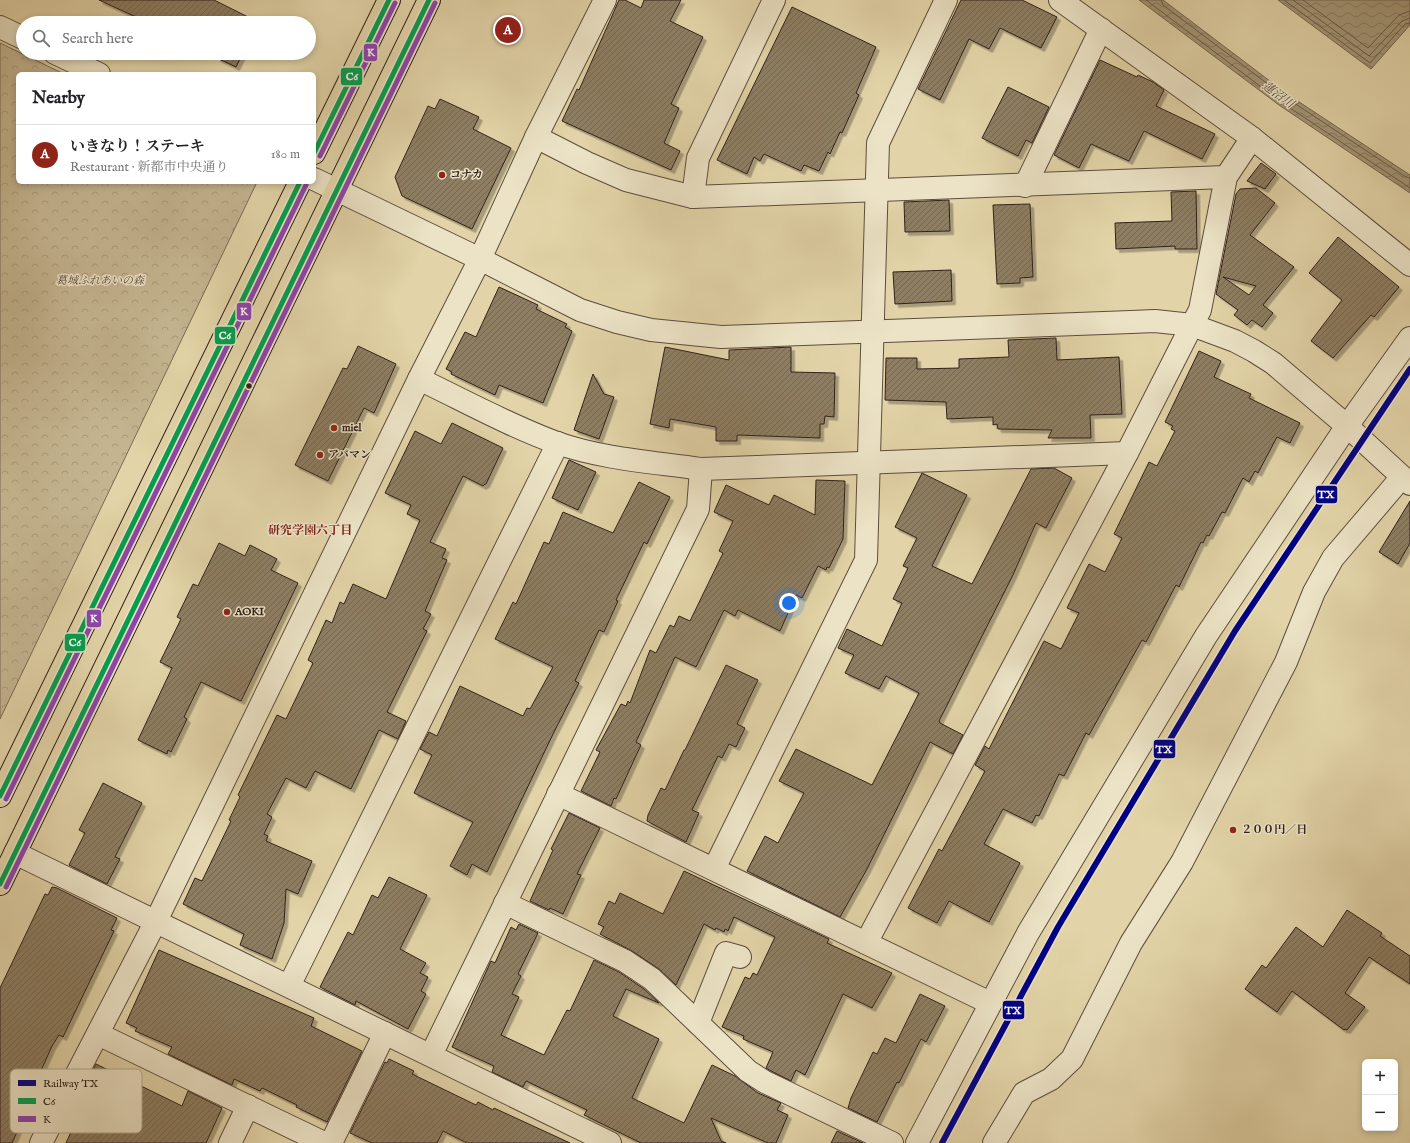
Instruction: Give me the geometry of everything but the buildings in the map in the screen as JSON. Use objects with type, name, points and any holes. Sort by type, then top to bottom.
[{"type":"main road","points":[[316,149],[389,0]]},
{"type":"main road","points":[[0,884],[429,0]]},
{"type":"main road","points":[[0,796],[299,184]]},
{"type":"street","points":[[80,1069],[156,921],[480,259],[536,137],[605,0]]},
{"type":"street","points":[[693,197],[698,158],[774,0]]},
{"type":"street","points":[[714,869],[866,560],[878,143],[946,0]]},
{"type":"street","points":[[1060,0],[1252,138],[1410,265]]},
{"type":"street","points":[[0,27],[16,35]]},
{"type":"street","points":[[1025,186],[1101,29]]},
{"type":"street","points":[[70,60],[95,72]]},
{"type":"street","points":[[536,137],[587,163],[626,180],[693,197],[1226,178]]},
{"type":"street","points":[[866,943],[1127,453],[1200,310],[1226,178],[1252,138]]},
{"type":"street","points":[[316,180],[480,259],[580,310],[617,322],[651,330],[721,337],[873,333],[1155,321],[1192,325],[1235,342],[1273,363],[1347,426],[1406,480],[1333,558],[1314,592],[1286,662],[1200,828],[1182,862],[1131,943],[1072,1059],[1052,1079],[1024,1093],[994,1143]]},
{"type":"street","points":[[917,1143],[1028,933],[1206,636],[1347,426],[1410,338]]},
{"type":"street","points":[[420,379],[503,420],[558,443],[632,460],[701,469],[1127,453]]},
{"type":"street","points":[[289,986],[558,443]]},
{"type":"street","points":[[431,1055],[698,509],[701,469]]},
{"type":"street","points":[[558,794],[990,1003]]},
{"type":"street","points":[[15,852],[431,1055],[582,1137],[610,1143]]},
{"type":"street","points":[[505,903],[626,961],[652,979],[748,1071],[764,1082],[892,1143]]},
{"type":"street","points":[[698,1022],[726,953],[740,957]]},
{"type":"street","points":[[331,1143],[385,1033]]},
{"type":"street","points":[[98,1034],[324,1143]]},
{"type":"street","points":[[230,1143],[248,1106]]},
{"type":"street","points":[[41,1143],[46,1133]]},
{"type":"green space","name":"葛城ふれあいの森","points":[[0,43],[16,51],[16,60],[35,60],[60,72],[16,72],[16,184],[256,184],[0,719]]},
{"type":"water","name":"蓮沼川","points":[[1139,0],[1163,0],[1287,94],[1410,175],[1410,193],[1279,105]]},
{"type":"water","points":[[1278,0],[1410,0],[1410,25],[1371,69]]},
{"type":"rail line","name":"TX","points":[[942,1143],[1058,927],[1235,631],[1410,369]]},
{"type":"transit line","name":"C6","points":[[316,149],[389,0]]},
{"type":"transit line","name":"C6","points":[[0,884],[429,0]]},
{"type":"transit line","name":"K","points":[[320,156],[395,3]]},
{"type":"transit line","name":"K","points":[[6,887],[435,3]]},
{"type":"transit line","name":"C6","points":[[0,796],[299,184]]},
{"type":"transit line","name":"K","points":[[6,799],[306,185]]},
{"type":"place","name":"いきなり！ステーキ","points":[[508,30]]},
{"type":"place","name":"コナカ","points":[[442,175]]},
{"type":"place","name":"miel","points":[[334,428]]},
{"type":"place","name":"アパマン","points":[[320,455]]},
{"type":"place","name":"AOKI","points":[[227,612]]},
{"type":"place","name":"２００円／日","points":[[1233,830]]},
{"type":"district","name":"研究学園六丁目","points":[[310,530]]}]
